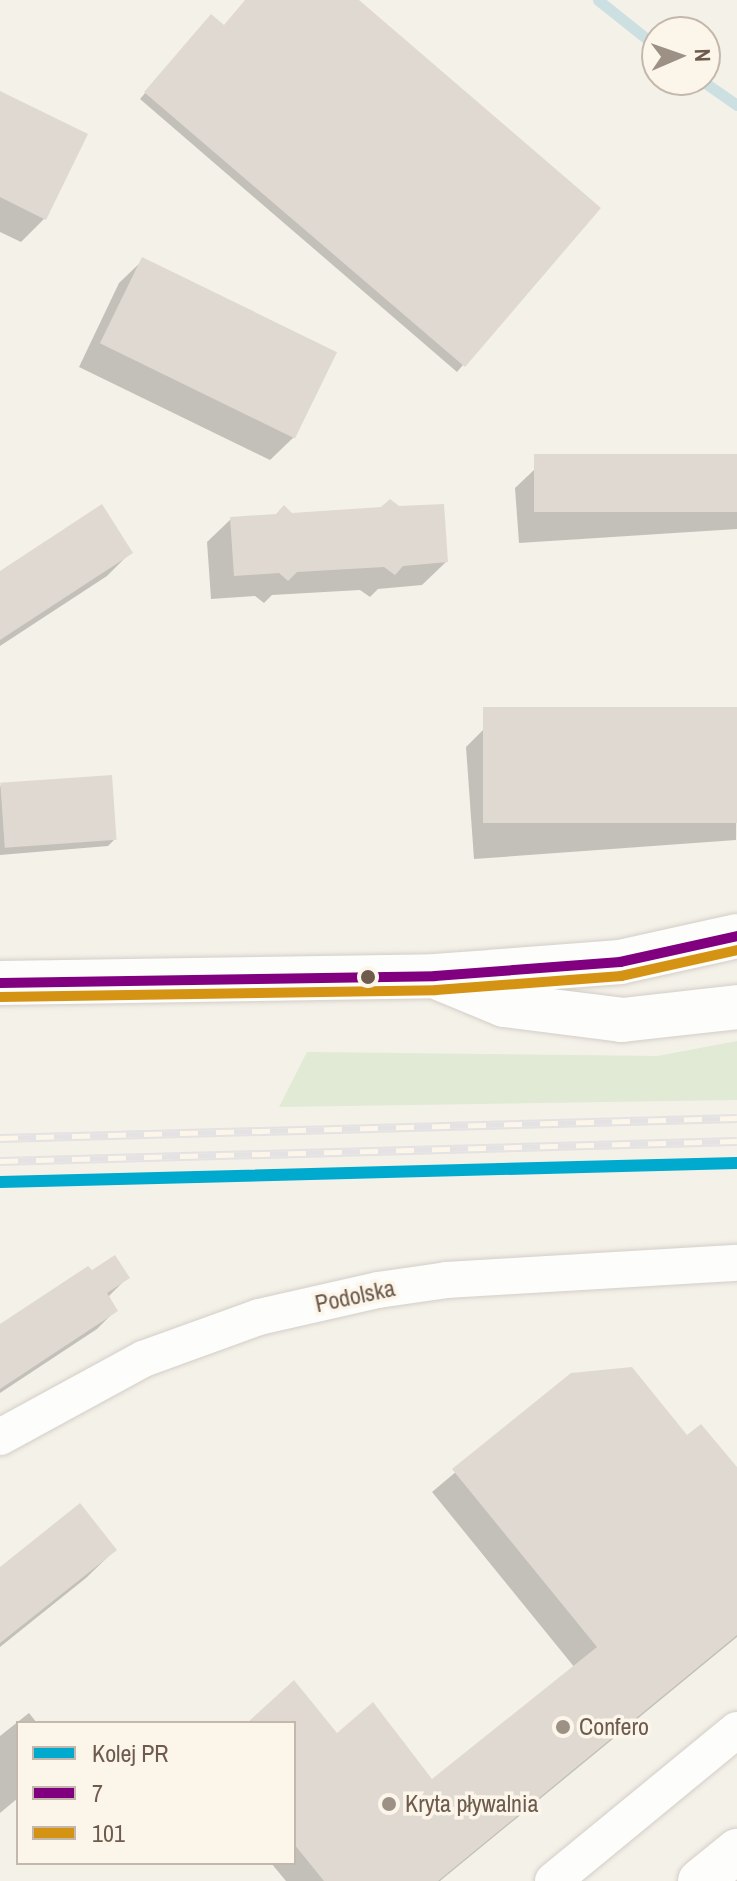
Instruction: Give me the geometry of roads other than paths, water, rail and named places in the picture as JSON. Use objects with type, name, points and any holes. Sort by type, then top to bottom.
[{"type":"main road","points":[[0,983],[435,976],[620,962],[737,936]]},
{"type":"main road","points":[[435,976],[504,1005],[622,1020],[737,1007]]},
{"type":"main road","points":[[700,1881],[737,1851]]},
{"type":"street","name":"Podolska","points":[[0,1437],[143,1359],[274,1314],[378,1290],[447,1280],[737,1263]]},
{"type":"street","points":[[553,1881],[737,1730]]},
{"type":"waterway","points":[[598,0],[641,34]]},
{"type":"waterway","points":[[721,94],[737,105]]},
{"type":"railway","points":[[0,1138],[737,1118]]},
{"type":"railway","points":[[0,1161],[737,1141]]},
{"type":"rail line","name":"PR","points":[[0,1182],[737,1163]]},
{"type":"place","name":"Confero","points":[[563,1727]]},
{"type":"place","name":"Kryta pływalnia","points":[[389,1804]]}]
